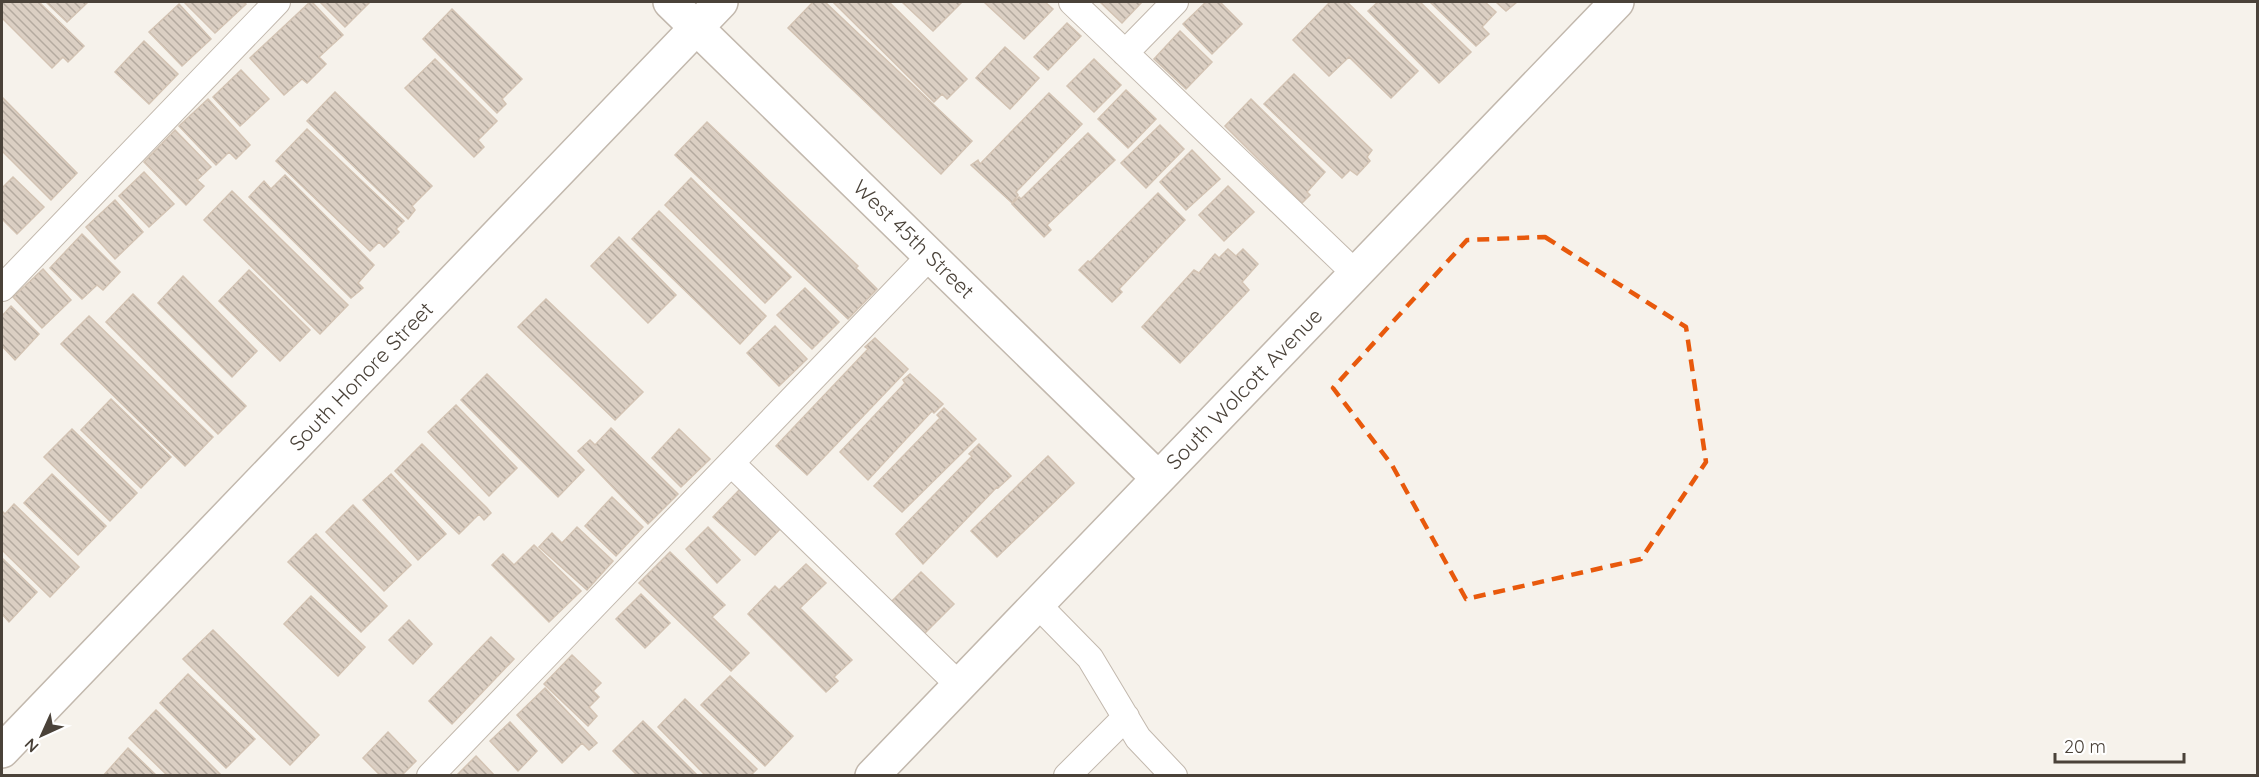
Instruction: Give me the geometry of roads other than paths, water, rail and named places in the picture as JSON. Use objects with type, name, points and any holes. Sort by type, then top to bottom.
[{"type":"street","name":"West 45th Street","points":[[670,2],[1158,477]]},
{"type":"street","name":"South Honore Street","points":[[2,751],[721,2]]},
{"type":"street","name":"South Wolcott Avenue","points":[[878,773],[1158,477],[1617,2]]},
{"type":"lane","points":[[2,288],[277,2]]},
{"type":"lane","points":[[1072,2],[1355,273]]},
{"type":"lane","points":[[1125,52],[1175,2]]},
{"type":"lane","points":[[430,776],[930,256]]},
{"type":"lane","points":[[731,463],[959,685]]},
{"type":"lane","points":[[1037,604],[1090,658],[1138,738],[1174,776]]},
{"type":"lane","points":[[1067,776],[1126,717]]}]
